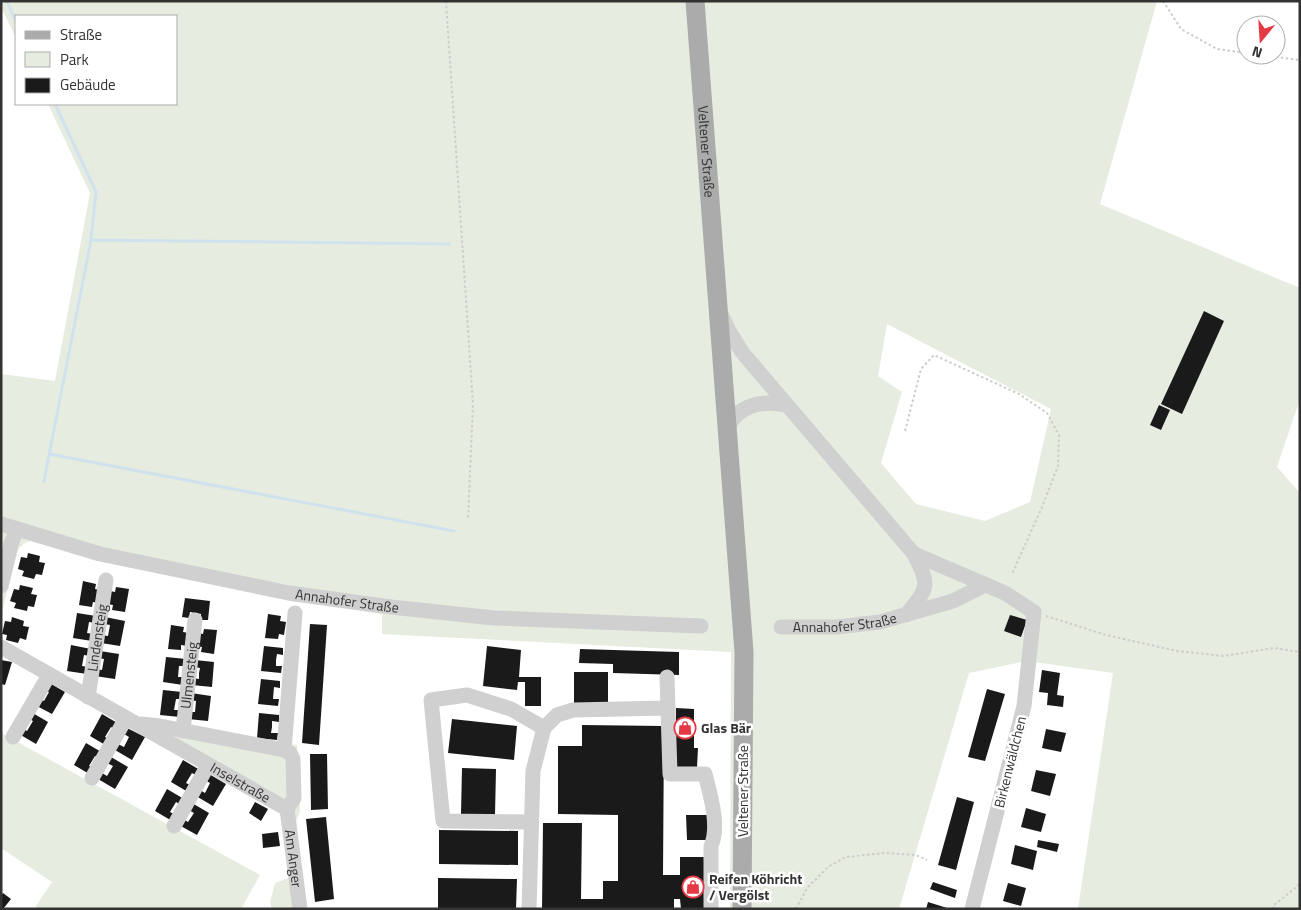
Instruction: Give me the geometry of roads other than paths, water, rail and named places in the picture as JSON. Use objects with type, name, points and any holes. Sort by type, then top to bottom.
[{"type":"main road","name":"Veltener Straße","points":[[695,1],[744,652],[742,909]]},
{"type":"street","points":[[717,303],[726,326],[742,352],[914,554],[985,585]]},
{"type":"street","points":[[728,428],[733,417],[748,408],[772,402],[787,405]]},
{"type":"street","name":"Annahofer Straße","points":[[1,524],[100,554],[289,593],[494,618],[701,626]]},
{"type":"street","points":[[1,586],[11,544],[17,529]]},
{"type":"street","name":"Annahofer Straße","points":[[906,615],[923,595],[926,578],[914,554]]},
{"type":"street","name":"Lindensteig","points":[[88,696],[106,580]]},
{"type":"street","name":"Annahofer Straße","points":[[781,627],[837,627],[880,622],[953,601],[985,585]]},
{"type":"street","name":"Birkenwäldchen","points":[[972,909],[1024,706],[1034,612],[1005,593],[985,585]]},
{"type":"street","name":"Inselstraße","points":[[284,750],[295,613]]},
{"type":"street","name":"Ulmensteig","points":[[183,731],[195,620]]},
{"type":"street","name":"Inselstraße","points":[[1,647],[49,675],[287,809],[294,798],[293,759],[290,753],[284,750],[131,721]]},
{"type":"street","points":[[13,737],[49,675]]},
{"type":"street","points":[[667,677],[670,774],[705,774],[713,809],[714,840],[711,846],[711,909]]},
{"type":"street","points":[[530,822],[442,821],[431,700],[466,695],[511,709],[544,728]]},
{"type":"street","points":[[529,909],[530,822],[533,771],[544,728],[557,715],[573,710],[668,708]]},
{"type":"street","points":[[92,778],[131,721]]},
{"type":"street","points":[[174,826],[208,765]]},
{"type":"street","name":"Am Anger","points":[[287,809],[300,909]]},
{"type":"waterway","points":[[7,1],[15,20]]},
{"type":"waterway","points":[[44,481],[91,240],[96,192],[55,105]]},
{"type":"waterway","points":[[91,240],[449,244]]},
{"type":"waterway","points":[[49,454],[454,531]]},
{"type":"place","name":"Glas Bär","points":[[685,728]]},
{"type":"place","name":"Reifen Köhricht / Vergölst","points":[[693,887]]}]
